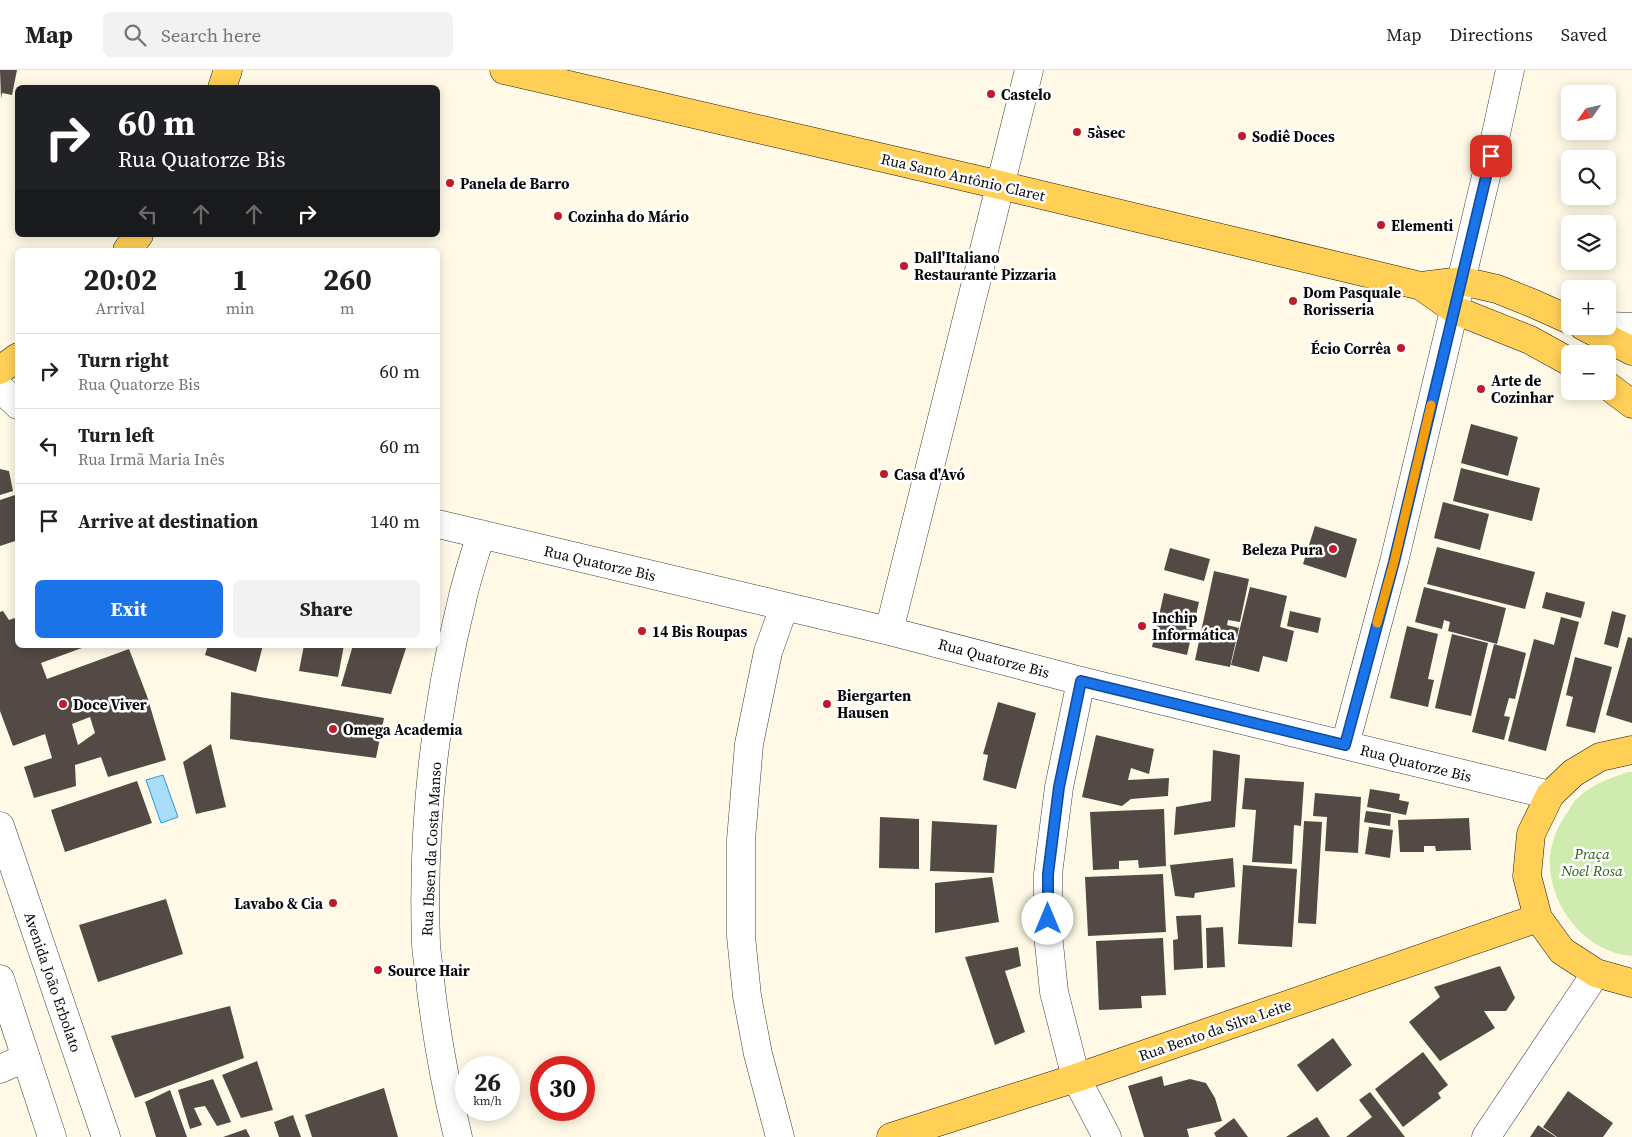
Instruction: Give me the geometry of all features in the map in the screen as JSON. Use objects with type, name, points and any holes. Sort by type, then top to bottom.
[{"type":"main road","points":[[223,85],[228,70]]},
{"type":"main road","name":"Rua Santo Antônio Claret","points":[[504,70],[1000,185],[1421,286],[1455,310],[1530,340],[1561,357]]},
{"type":"main road","points":[[130,248],[138,237]]},
{"type":"main road","name":"Rua Santo Antônio Claret","points":[[1421,286],[1462,280],[1532,302],[1561,316]]},
{"type":"main road","points":[[1601,335],[1632,351]]},
{"type":"main road","points":[[0,370],[15,359]]},
{"type":"main road","points":[[1616,392],[1632,404]]},
{"type":"main road","points":[[1632,750],[1600,758],[1572,773],[1550,795],[1531,834],[1526,876],[1538,918],[1562,951],[1596,973],[1632,983]]},
{"type":"main road","name":"Rua Bento da Silva Leite","points":[[891,1137],[1076,1078],[1538,918]]},
{"type":"street","points":[[889,631],[1028,70]]},
{"type":"street","points":[[1345,745],[1394,562],[1455,310],[1510,70]]},
{"type":"street","points":[[1616,326],[1632,327]]},
{"type":"street","points":[[0,388],[15,402]]},
{"type":"street","name":"Rua Quatorze Bis","points":[[440,524],[889,631],[1081,681],[1550,795]]},
{"type":"street","name":"Rua Ibsen da Costa Manso","points":[[458,1137],[447,1090],[426,945],[426,873],[429,815],[447,669],[463,594],[481,534]]},
{"type":"street","points":[[780,1137],[758,1054],[747,996],[741,936],[741,840],[749,744],[768,652],[784,607]]},
{"type":"street","points":[[1081,681],[1059,787],[1048,874],[1048,934],[1054,992],[1076,1078],[1107,1137]]},
{"type":"street","name":"Avenida João Erbolato","points":[[0,826],[106,1137]]},
{"type":"street","points":[[1486,1137],[1596,973]]},
{"type":"street","points":[[0,979],[52,1137]]},
{"type":"street","points":[[0,1070],[25,1058]]},
{"type":"green space","name":"Praça Noel Rosa","points":[[1632,772],[1632,956],[1615,953],[1599,945],[1584,935],[1572,923],[1562,908],[1555,891],[1551,874],[1550,856],[1556,832],[1575,801],[1595,785]]},
{"type":"water","points":[[163,775],[178,817],[161,823],[146,780]]},
{"type":"building","points":[[0,70],[17,70],[12,95],[2,93],[1,99]]},
{"type":"building","points":[[1471,424],[1518,437],[1508,476],[1461,463]]},
{"type":"building","points":[[1461,468],[1540,488],[1532,521],[1453,501]]},
{"type":"building","points":[[0,469],[9,471],[13,491],[0,495]]},
{"type":"building","points":[[15,495],[15,541],[0,546],[0,500]]},
{"type":"building","points":[[1443,502],[1489,514],[1480,550],[1434,538]]},
{"type":"building","points":[[1315,526],[1357,539],[1346,578],[1303,564]]},
{"type":"building","points":[[1437,547],[1535,572],[1525,609],[1427,584]]},
{"type":"building","points":[[1170,548],[1210,559],[1204,581],[1164,570]]},
{"type":"building","points":[[1214,571],[1249,579],[1240,622],[1228,620],[1227,625],[1239,628],[1230,667],[1195,660]]},
{"type":"building","points":[[1250,587],[1287,596],[1280,627],[1294,631],[1287,662],[1263,656],[1259,672],[1231,665]]},
{"type":"building","points":[[1424,587],[1506,608],[1497,644],[1448,631],[1450,622],[1444,620],[1442,629],[1415,622]]},
{"type":"building","points":[[1546,592],[1585,602],[1581,618],[1542,608]]},
{"type":"building","points":[[1164,593],[1199,602],[1187,655],[1152,647]]},
{"type":"building","points":[[3,611],[9,620],[15,618],[15,648],[82,648],[41,663],[47,679],[129,649],[147,696],[166,760],[108,777],[101,757],[75,765],[76,786],[34,798],[24,767],[52,758],[45,734],[13,746],[0,711],[0,612]],"holes":[[[90,717],[95,733],[78,745],[72,724]]]},
{"type":"building","points":[[1290,611],[1321,618],[1318,633],[1287,626]]},
{"type":"building","points":[[1612,611],[1626,615],[1618,648],[1604,644]]},
{"type":"building","points":[[1561,617],[1579,622],[1546,751],[1508,741],[1534,639],[1554,645]]},
{"type":"building","points":[[1407,626],[1438,634],[1428,679],[1434,680],[1428,707],[1390,698]]},
{"type":"building","points":[[1452,634],[1488,643],[1471,716],[1435,708]]},
{"type":"building","points":[[1628,637],[1632,638],[1632,723],[1606,715]]},
{"type":"building","points":[[1494,644],[1526,653],[1515,699],[1509,698],[1504,716],[1510,717],[1504,740],[1472,732]]},
{"type":"building","points":[[207,648],[262,648],[256,672],[205,655]]},
{"type":"building","points":[[303,648],[343,648],[338,677],[299,671]]},
{"type":"building","points":[[352,648],[406,648],[391,694],[341,686]]},
{"type":"building","points":[[1575,657],[1612,667],[1595,733],[1566,726],[1573,697],[1566,695]]},
{"type":"building","points":[[231,692],[384,718],[376,758],[230,739]]},
{"type":"building","points":[[998,702],[1036,713],[1016,789],[983,780],[988,755],[983,754]]},
{"type":"building","points":[[1096,735],[1154,749],[1149,774],[1131,768],[1128,780],[1169,778],[1168,796],[1131,799],[1122,806],[1082,797]]},
{"type":"building","points":[[211,744],[226,807],[196,814],[183,762]]},
{"type":"building","points":[[1213,750],[1240,755],[1235,827],[1174,835],[1176,807],[1211,801]]},
{"type":"building","points":[[1245,778],[1304,782],[1301,826],[1294,825],[1292,864],[1252,862],[1256,810],[1242,809]]},
{"type":"building","points":[[137,781],[152,823],[65,852],[51,810]]},
{"type":"building","points":[[1370,789],[1400,794],[1399,800],[1409,802],[1406,815],[1367,807]]},
{"type":"building","points":[[1315,793],[1361,797],[1358,853],[1325,851],[1327,817],[1313,816]]},
{"type":"building","points":[[1164,809],[1166,866],[1139,868],[1138,860],[1119,861],[1119,869],[1093,870],[1090,812]]},
{"type":"building","points":[[1366,811],[1391,814],[1390,826],[1364,822]]},
{"type":"building","points":[[880,817],[919,819],[919,869],[879,868]]},
{"type":"building","points":[[1469,818],[1471,850],[1436,851],[1435,846],[1424,846],[1424,852],[1400,852],[1398,820]]},
{"type":"building","points":[[932,821],[997,825],[994,873],[930,871]]},
{"type":"building","points":[[1304,821],[1322,822],[1316,924],[1298,923]]},
{"type":"building","points":[[1369,827],[1393,830],[1390,858],[1365,854]]},
{"type":"building","points":[[1233,858],[1235,887],[1195,893],[1194,898],[1175,896],[1170,865]]},
{"type":"building","points":[[1243,865],[1297,869],[1292,947],[1238,944]]},
{"type":"building","points":[[1163,874],[1166,932],[1088,936],[1085,877]]},
{"type":"building","points":[[992,877],[999,922],[935,933],[935,883]]},
{"type":"building","points":[[166,899],[183,954],[98,982],[79,925]]},
{"type":"building","points":[[1201,915],[1203,968],[1174,970],[1173,940],[1178,939],[1176,916]]},
{"type":"building","points":[[1223,927],[1225,967],[1207,968],[1206,928]]},
{"type":"building","points":[[1163,938],[1166,995],[1141,996],[1142,1008],[1099,1010],[1096,941]]},
{"type":"building","points":[[1018,947],[1021,966],[1005,971],[1025,1032],[995,1045],[965,957]]},
{"type":"building","points":[[1500,966],[1515,998],[1506,1011],[1484,1011],[1495,1028],[1440,1061],[1409,1022],[1440,997],[1434,987]]},
{"type":"building","points":[[230,1006],[244,1058],[135,1098],[111,1036]]},
{"type":"building","points":[[1333,1038],[1352,1065],[1317,1092],[1297,1065]]},
{"type":"building","points":[[1423,1052],[1448,1085],[1438,1093],[1441,1098],[1403,1127],[1375,1089]]},
{"type":"building","points":[[257,1061],[273,1110],[241,1118],[222,1075]]},
{"type":"building","points":[[1162,1076],[1164,1086],[1190,1079],[1206,1083],[1215,1098],[1222,1121],[1187,1129],[1189,1137],[1144,1137],[1128,1086]]},
{"type":"building","points":[[213,1079],[231,1122],[217,1126],[205,1106],[194,1108],[202,1125],[190,1129],[178,1090]]},
{"type":"building","points":[[384,1088],[398,1137],[312,1137],[305,1115]]},
{"type":"building","points":[[170,1090],[187,1137],[156,1137],[145,1102]]},
{"type":"building","points":[[1568,1091],[1613,1123],[1603,1137],[1557,1137],[1543,1127]]},
{"type":"building","points":[[1370,1092],[1405,1137],[1346,1137],[1372,1117],[1359,1100]]},
{"type":"building","points":[[293,1115],[301,1137],[279,1137],[274,1122]]},
{"type":"building","points":[[1317,1117],[1330,1137],[1286,1137]]},
{"type":"building","points":[[1234,1118],[1248,1137],[1216,1137],[1214,1133]]},
{"type":"building","points":[[1538,1125],[1556,1137],[1530,1137]]},
{"type":"building","points":[[246,1129],[250,1137],[223,1137]]},
{"type":"slow traffic","points":[[1377,623],[1394,562],[1431,405]]},
{"type":"place","name":"Castelo","points":[[991,94]]},
{"type":"place","name":"5àsec","points":[[1077,132]]},
{"type":"place","name":"Sodiê Doces","points":[[1242,136]]},
{"type":"place","name":"Panela de Barro","points":[[450,183]]},
{"type":"place","name":"Cozinha do Mário","points":[[558,216]]},
{"type":"place","name":"Elementi","points":[[1381,225]]},
{"type":"place","name":"Dall'Italiano Restaurante Pizzaria","points":[[904,266]]},
{"type":"place","name":"Dom Pasquale Rorisseria","points":[[1293,301]]},
{"type":"place","name":"Écio Corrêa","points":[[1401,348]]},
{"type":"place","name":"Arte de Cozinhar","points":[[1481,389]]},
{"type":"place","name":"Casa d'Avó","points":[[884,474]]},
{"type":"place","name":"Beleza Pura","points":[[1333,549]]},
{"type":"place","name":"Inchip Informática","points":[[1142,626]]},
{"type":"place","name":"14 Bis Roupas","points":[[642,631]]},
{"type":"place","name":"Doce Viver","points":[[63,704]]},
{"type":"place","name":"Biergarten Hausen","points":[[827,704]]},
{"type":"place","name":"Omega Academia","points":[[333,729]]},
{"type":"place","name":"Lavabo & Cia","points":[[333,903]]},
{"type":"place","name":"Source Hair","points":[[378,970]]},
{"type":"route","points":[[1048,919],[1048,874],[1059,787],[1081,681],[1345,745],[1394,562],[1491,156]]}]
